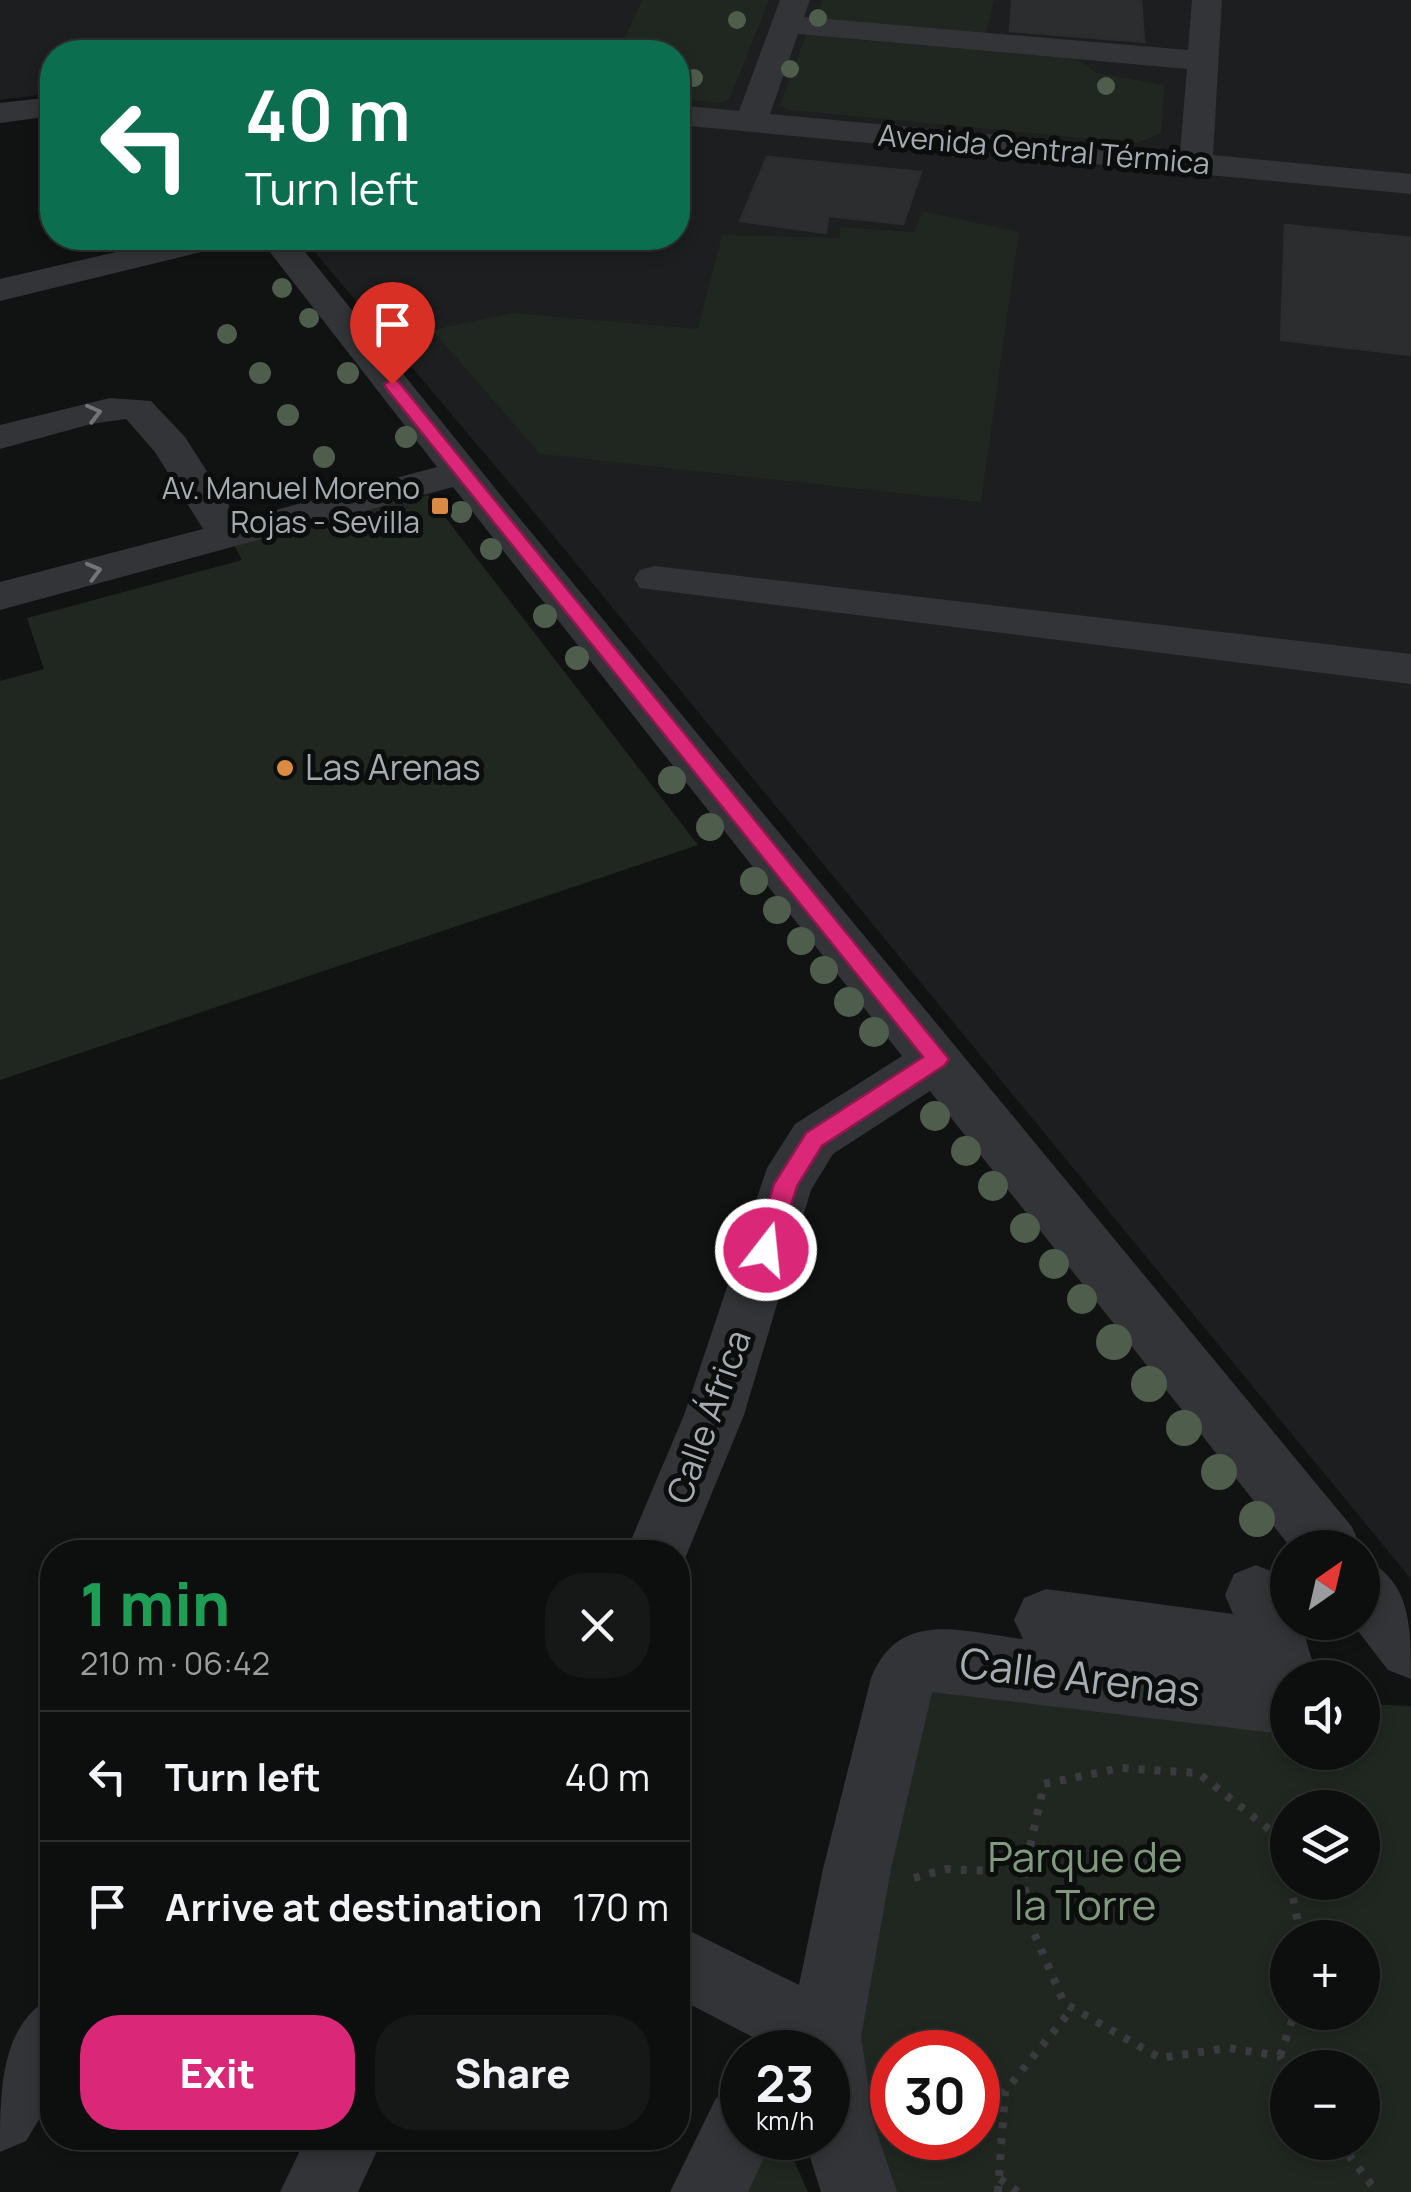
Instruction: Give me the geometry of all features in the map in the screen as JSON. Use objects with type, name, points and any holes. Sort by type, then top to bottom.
[{"type":"street","points":[[1196,164],[1206,0]]},
{"type":"street","points":[[751,122],[790,12],[1202,60]]},
{"type":"street","points":[[0,114],[40,109]]},
{"type":"street","name":"Avenida Central Térmica","points":[[690,117],[1411,184]]},
{"type":"street","points":[[0,290],[168,250]]},
{"type":"street","points":[[285,250],[461,473],[1316,1530]]},
{"type":"street","points":[[0,437],[114,408],[145,412],[228,536]]},
{"type":"street","points":[[0,596],[461,473]]},
{"type":"street","points":[[654,579],[1411,670]]},
{"type":"street","name":"Calle África","points":[[662,1540],[714,1415],[786,1184],[814,1139],[938,1059]]},
{"type":"street","points":[[1380,1610],[1411,1648]]},
{"type":"street","name":"Calle Arenas","points":[[826,2030],[857,1869],[904,1678],[910,1668],[922,1660],[1275,1701],[1285,1685],[1268,1623],[1046,1620]]},
{"type":"street","points":[[690,1967],[791,2030]]},
{"type":"street","points":[[0,2115],[40,2053]]},
{"type":"street","points":[[318,2192],[340,2150]]},
{"type":"street","points":[[708,2192],[724,2160]]},
{"type":"street","name":"Calle Arenas","points":[[848,2160],[858,2192]]},
{"type":"path","points":[[1270,1830],[1198,1773],[1122,1768],[1044,1784],[1023,1878],[1034,1933],[1064,2003],[1160,2058],[1228,2048],[1270,2054]]},
{"type":"path","points":[[857,1869],[898,1882],[946,1869],[992,1871],[1028,1855]]},
{"type":"path","points":[[998,2192],[1006,2091],[1074,2008]]},
{"type":"path","points":[[1352,2160],[1377,2192]]},
{"type":"path","points":[[999,2178],[1018,2192]]},
{"type":"shaded area","points":[[0,0],[1411,0],[1411,1579],[1380,1541],[1380,1530],[1371,1530],[533,511],[313,250],[690,250],[690,40],[40,40],[40,95],[0,100]]},
{"type":"green space","points":[[642,0],[769,0],[730,98],[722,103],[690,100],[690,40],[624,40]]},
{"type":"green space","points":[[822,0],[994,0],[985,38],[817,21]]},
{"type":"green space","points":[[806,35],[1077,59],[1097,73],[1165,85],[1161,133],[1137,143],[790,110],[780,105]]},
{"type":"green space","points":[[922,211],[1019,232],[981,502],[540,454],[432,330],[512,313],[698,329],[722,235],[840,238],[840,227],[914,232]]},
{"type":"green space","name":"Las Arenas","points":[[428,495],[698,845],[0,1080],[0,681],[44,669],[27,618],[242,560],[233,543]]},
{"type":"green space","name":"Parque de la Torre","points":[[903,1678],[1270,1700],[1270,1770],[1380,1770],[1380,1705],[1411,1706],[1411,2192],[859,2192],[849,2160],[850,2030],[827,2030]]},
{"type":"green space","points":[[761,2160],[794,2160],[808,2192],[747,2192]]},
{"type":"building","points":[[1012,0],[1141,0],[1144,42],[1010,31]]},
{"type":"building","points":[[767,157],[921,172],[903,224],[828,216],[826,233],[740,221]]},
{"type":"building","points":[[1285,225],[1411,238],[1411,355],[1281,340]]},
{"type":"place","name":"Av. Manuel Moreno Rojas - Sevilla","points":[[440,506]]},
{"type":"place","name":"Las Arenas","points":[[285,768]]},
{"type":"route","points":[[392,384],[938,1059],[814,1139],[786,1184],[766,1250]]}]
